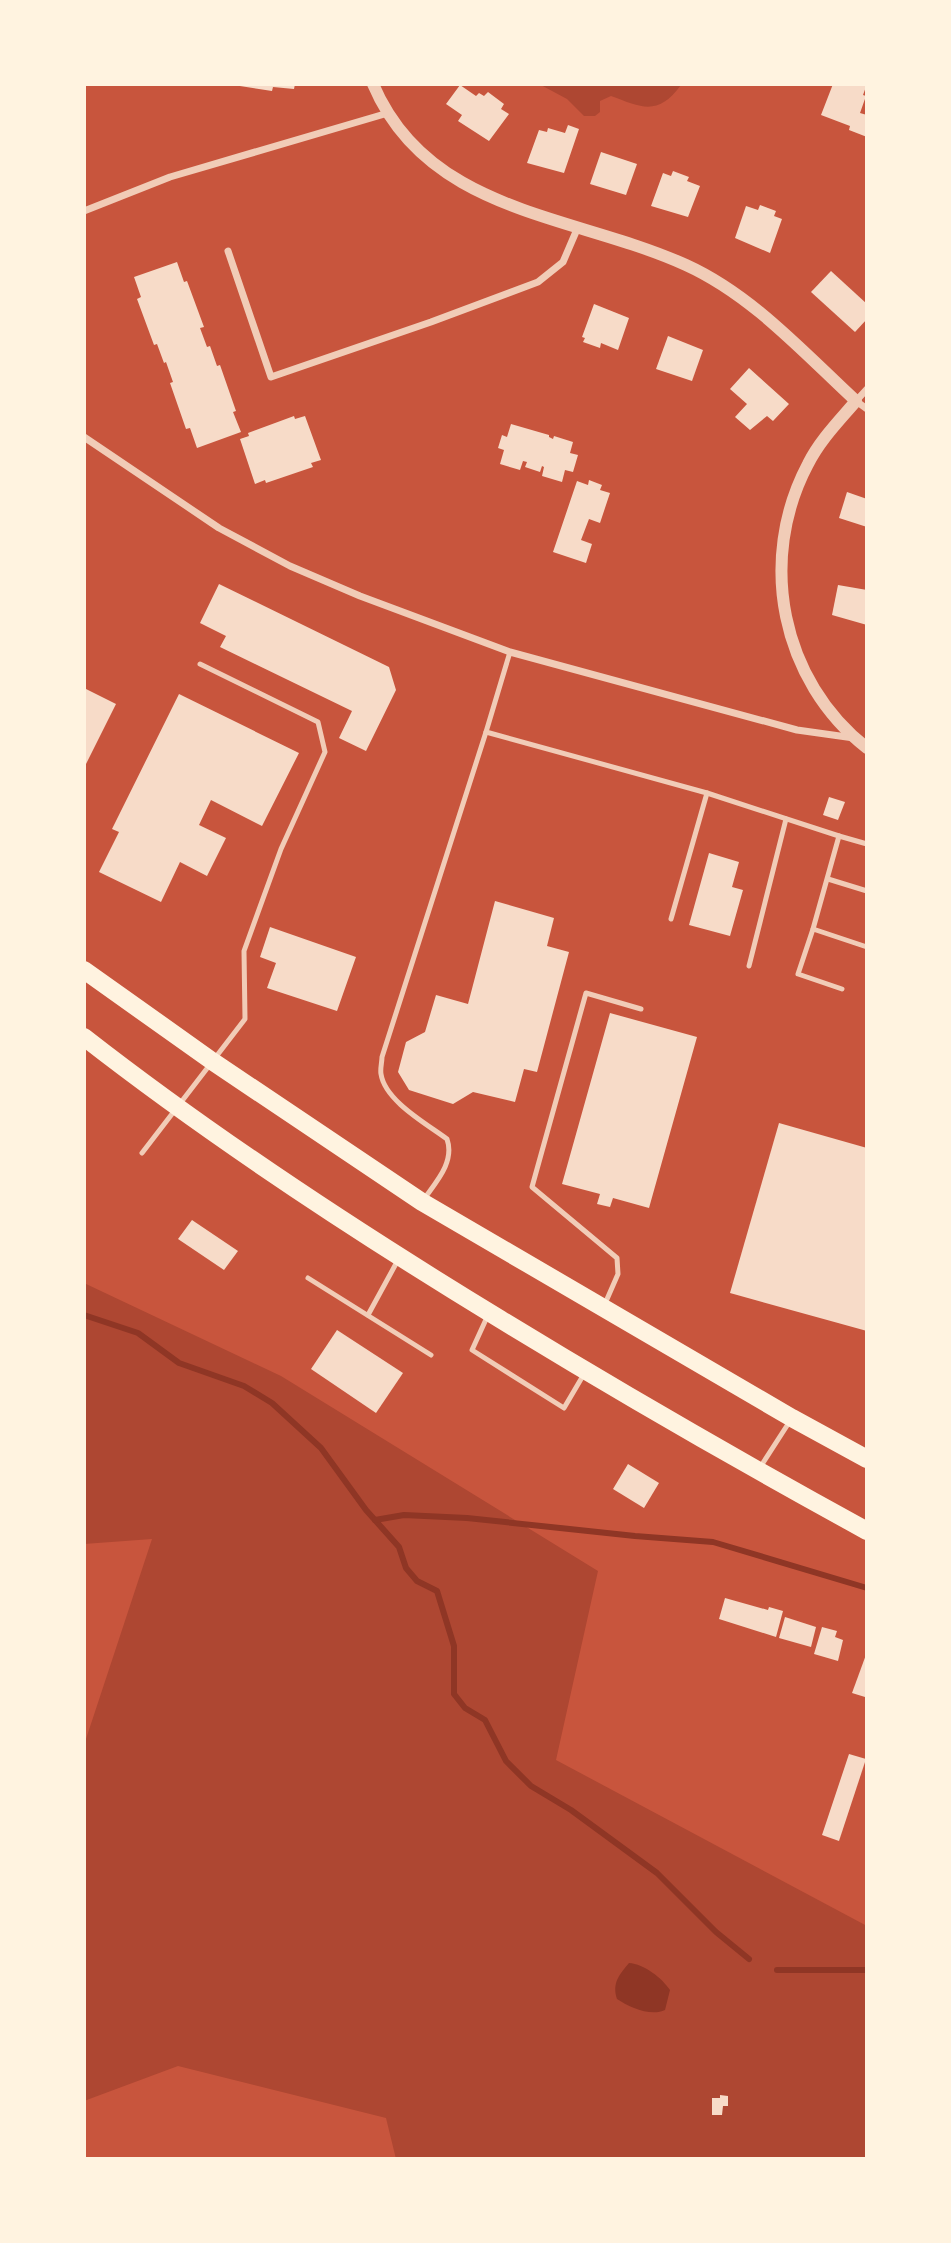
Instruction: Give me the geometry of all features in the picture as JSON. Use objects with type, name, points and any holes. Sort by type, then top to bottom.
[{"type":"main road","points":[[84,970],[212,1061],[422,1202],[792,1418],[867,1458]]},
{"type":"main road","points":[[84,1037],[177,1107],[400,1258],[757,1471],[867,1531]]},
{"type":"street","points":[[373,84],[388,113],[407,138],[443,172],[471,188],[518,208],[685,264],[719,283],[744,299],[867,409]]},
{"type":"street","points":[[84,211],[170,177],[388,113]]},
{"type":"street","points":[[228,251],[271,377],[538,282],[563,262],[578,227]]},
{"type":"street","points":[[867,389],[826,435],[808,464],[794,496],[787,519],[781,588],[786,624],[795,654],[810,684],[832,715],[867,748]]},
{"type":"street","points":[[84,437],[219,528],[290,566],[360,596],[510,652],[797,730],[855,738]]},
{"type":"lane","points":[[422,1202],[442,1172],[451,1149],[447,1139],[394,1099],[381,1074],[382,1057],[510,652]]},
{"type":"lane","points":[[142,1153],[244,1019],[243,951],[281,849],[324,752],[318,722],[200,664]]},
{"type":"lane","points":[[486,732],[707,793],[867,844]]},
{"type":"lane","points":[[671,919],[707,793]]},
{"type":"lane","points":[[749,966],[786,819]]},
{"type":"lane","points":[[839,836],[798,974],[842,989]]},
{"type":"lane","points":[[828,879],[867,891]]},
{"type":"lane","points":[[813,928],[867,947]]},
{"type":"lane","points":[[603,1308],[618,1273],[617,1258],[532,1187],[586,993],[641,1009]]},
{"type":"lane","points":[[368,1315],[400,1258]]},
{"type":"lane","points":[[308,1278],[431,1355]]},
{"type":"lane","points":[[490,1313],[472,1350],[564,1408],[586,1371]]},
{"type":"lane","points":[[757,1471],[792,1418]]},
{"type":"shaded area","points":[[539,84],[681,85],[673,95],[657,105],[641,106],[611,96],[600,101],[600,112],[595,116],[584,116],[567,99]]},
{"type":"shaded area","points":[[84,1283],[281,1376],[598,1571],[556,1760],[867,1926],[867,2159],[396,2159],[386,2118],[178,2066],[84,2101],[84,1745],[152,1539],[84,1544]]},
{"type":"shaded area","points":[[629,1963],[646,1969],[667,1985],[670,1990],[665,2010],[647,2012],[617,1999],[617,1980]]},
{"type":"building","points":[[227,84],[295,84],[294,89],[273,87],[272,91]]},
{"type":"building","points":[[833,84],[867,84],[860,113],[867,115],[867,137],[849,130],[850,126],[821,115]]},
{"type":"building","points":[[460,85],[476,96],[479,93],[484,96],[488,92],[504,104],[501,109],[509,114],[489,141],[458,121],[462,115],[446,104]]},
{"type":"building","points":[[568,125],[579,129],[564,173],[527,163],[539,130],[547,132],[548,128],[565,133]]},
{"type":"building","points":[[601,152],[637,164],[626,195],[590,184]]},
{"type":"building","points":[[673,171],[689,177],[687,181],[700,186],[688,217],[651,206],[663,173],[671,176]]},
{"type":"building","points":[[760,205],[776,211],[774,216],[782,219],[770,253],[735,238],[746,206],[758,210]]},
{"type":"building","points":[[177,262],[204,327],[200,328],[207,347],[210,346],[217,366],[220,365],[241,432],[197,448],[190,428],[186,429],[170,383],[173,382],[166,362],[164,363],[157,344],[154,345],[137,299],[141,297],[134,277]]},
{"type":"building","points":[[831,271],[867,304],[867,319],[855,332],[811,292]]},
{"type":"building","points":[[594,304],[629,318],[618,350],[601,343],[600,348],[583,342],[585,338],[582,337]]},
{"type":"building","points":[[668,336],[703,350],[692,381],[656,369]]},
{"type":"building","points":[[749,368],[789,404],[773,421],[767,416],[750,430],[735,417],[747,404],[730,389]]},
{"type":"building","points":[[294,416],[295,419],[305,416],[321,460],[311,463],[313,467],[266,483],[265,480],[255,484],[240,439],[249,436],[248,433]]},
{"type":"building","points":[[511,424],[549,435],[553,439],[554,436],[573,442],[570,453],[578,455],[573,472],[565,470],[562,482],[542,476],[542,466],[540,472],[525,467],[527,462],[523,461],[520,470],[500,464],[504,450],[498,448],[502,435],[507,437]]},
{"type":"building","points":[[589,480],[602,485],[600,490],[610,493],[600,523],[589,519],[581,540],[592,544],[586,563],[553,552],[577,481],[588,485]]},
{"type":"building","points":[[847,492],[867,499],[867,527],[839,518]]},
{"type":"building","points":[[219,584],[389,667],[396,690],[366,751],[339,738],[352,711],[220,647],[226,636],[200,623]]},
{"type":"building","points":[[838,585],[867,590],[867,625],[832,615]]},
{"type":"building","points":[[84,688],[116,704],[84,768]]},
{"type":"building","points":[[179,694],[299,753],[262,826],[211,800],[199,825],[226,838],[207,876],[180,862],[161,902],[99,872],[119,832],[112,829]]},
{"type":"building","points":[[829,797],[845,802],[838,820],[823,815]]},
{"type":"building","points":[[709,853],[739,862],[732,887],[743,890],[730,936],[689,925]]},
{"type":"building","points":[[495,901],[554,918],[547,946],[569,952],[537,1072],[524,1069],[515,1102],[473,1092],[453,1104],[409,1090],[398,1072],[406,1042],[425,1032],[436,995],[468,1004]]},
{"type":"building","points":[[270,927],[356,957],[337,1011],[267,988],[276,963],[260,957]]},
{"type":"building","points":[[610,1013],[697,1037],[649,1208],[613,1198],[610,1207],[597,1204],[600,1194],[562,1184]]},
{"type":"building","points":[[779,1123],[867,1148],[867,1331],[730,1293]]},
{"type":"building","points":[[192,1220],[238,1251],[224,1270],[178,1239]]},
{"type":"building","points":[[337,1330],[403,1373],[376,1413],[311,1369]]},
{"type":"building","points":[[628,1464],[659,1483],[644,1508],[613,1489]]},
{"type":"building","points":[[725,1598],[768,1610],[769,1607],[783,1611],[776,1637],[719,1619]]},
{"type":"building","points":[[785,1617],[816,1627],[811,1647],[779,1638]]},
{"type":"building","points":[[822,1627],[837,1631],[835,1637],[843,1640],[838,1661],[814,1654]]},
{"type":"building","points":[[867,1652],[867,1691],[865,1697],[852,1693]]},
{"type":"building","points":[[849,1754],[866,1759],[839,1841],[822,1835]]},
{"type":"building","points":[[720,2095],[728,2096],[728,2106],[723,2106],[722,2115],[712,2115],[712,2098],[720,2098]]},
{"type":"waterway","points":[[84,1315],[138,1333],[179,1363],[244,1386],[272,1403],[321,1448],[366,1510],[399,1547],[406,1568],[417,1581],[437,1591],[454,1646],[454,1694],[465,1708],[485,1720],[506,1761],[531,1786],[571,1810],[657,1873],[716,1932],[749,1959]]},
{"type":"waterway","points":[[375,1520],[404,1515],[467,1518],[713,1542],[867,1588]]},
{"type":"waterway","points":[[777,1970],[867,1970]]}]
